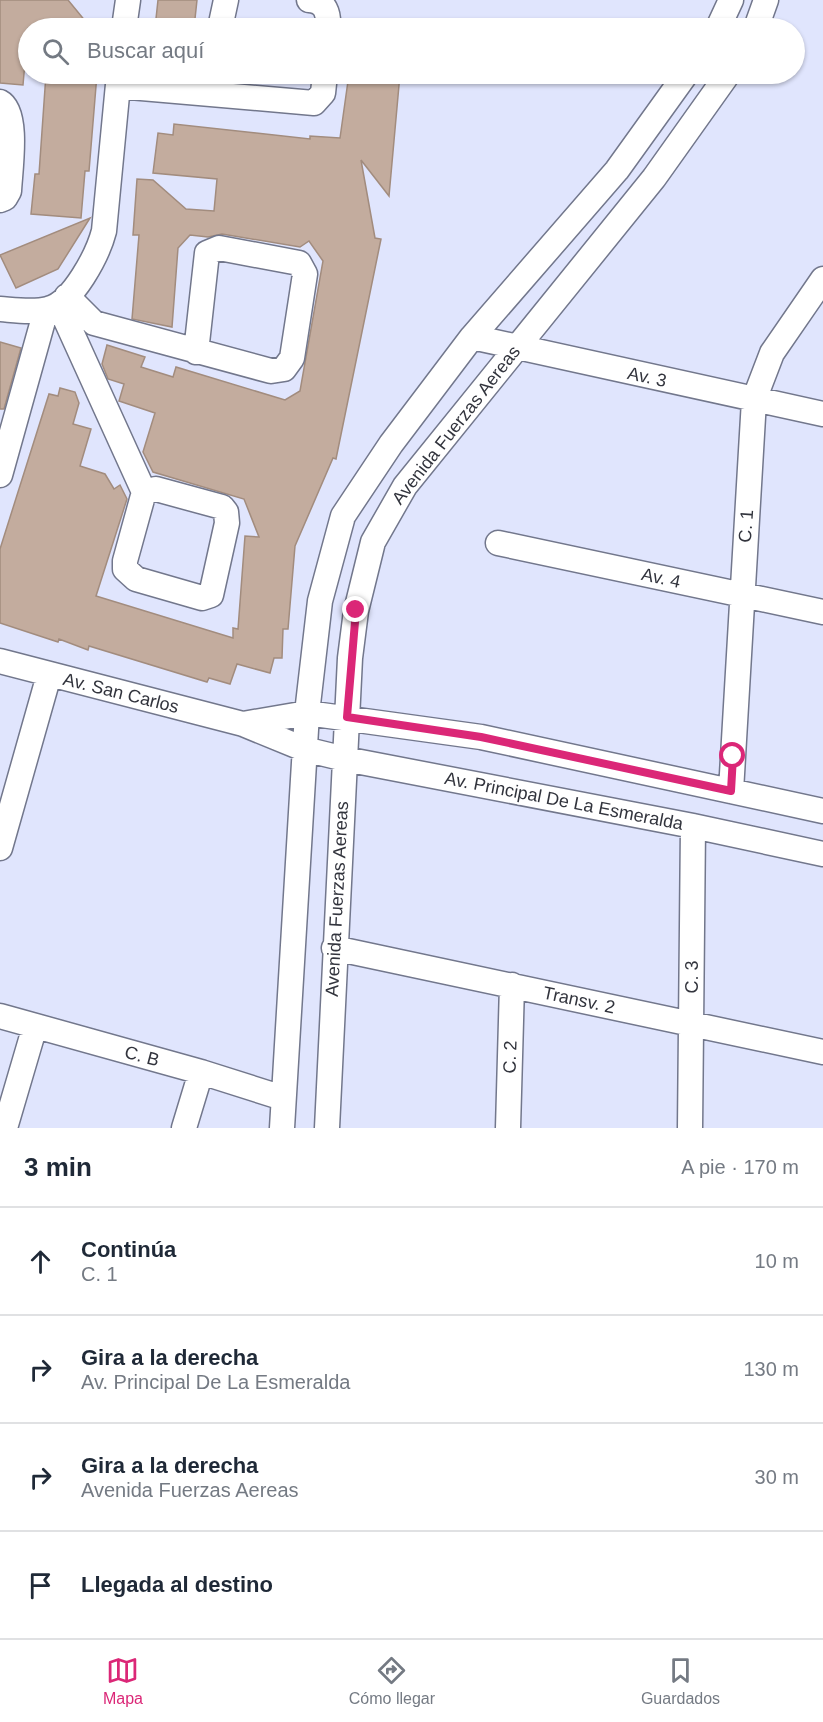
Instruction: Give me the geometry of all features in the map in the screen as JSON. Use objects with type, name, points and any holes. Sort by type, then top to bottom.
[{"type":"street","points":[[125,18],[128,0]]},
{"type":"street","points":[[222,18],[226,0]]},
{"type":"street","points":[[309,0],[322,4],[327,10],[327,18]]},
{"type":"street","points":[[723,18],[731,0]]},
{"type":"street","points":[[760,18],[766,0]]},
{"type":"street","points":[[0,475],[9,413],[57,304],[98,251],[104,231],[118,84]]},
{"type":"street","points":[[218,84],[314,103],[323,93],[324,84]]},
{"type":"street","name":"Avenida Fuerzas Aereas","points":[[282,1128],[307,712],[320,601],[343,516],[391,444],[472,337],[617,170],[679,84]]},
{"type":"street","name":"Avenida Fuerzas Aereas","points":[[327,1128],[347,717],[356,610],[373,542],[405,486],[654,178],[721,84]]},
{"type":"street","points":[[0,102],[6,105],[12,119],[9,191],[5,198],[0,200]]},
{"type":"street","points":[[0,309],[57,304],[94,323],[196,352],[271,371],[284,369],[292,358],[304,274],[299,262],[219,248],[207,253],[196,352]]},
{"type":"street","name":"C. 1","points":[[731,791],[754,400],[772,353],[823,279]]},
{"type":"street","points":[[57,304],[144,492],[125,569],[136,579],[202,598],[211,595],[227,523],[226,512],[222,507],[156,489],[144,492]]},
{"type":"street","name":"Av. 3","points":[[472,337],[823,414]]},
{"type":"street","name":"Av. 4","points":[[498,543],[823,612]]},
{"type":"street","name":"Av. San Carlos","points":[[0,661],[243,724],[304,749]]},
{"type":"street","points":[[0,848],[49,675]]},
{"type":"street","points":[[243,724],[307,712],[481,737],[823,811]]},
{"type":"street","name":"Av. Principal De La Esmeralda","points":[[304,749],[823,854]]},
{"type":"street","name":"C. 3","points":[[690,1128],[693,826]]},
{"type":"street","name":"Transv. 2","points":[[334,948],[823,1052]]},
{"type":"street","name":"C. 2","points":[[508,1128],[512,985]]},
{"type":"street","name":"C. B","points":[[0,1016],[201,1072],[283,1098]]},
{"type":"street","points":[[5,1128],[35,1026]]},
{"type":"street","points":[[184,1128],[201,1072]]},
{"type":"building","points":[[0,0],[68,0],[83,18],[18,18],[18,84],[23,85],[0,83]]},
{"type":"building","points":[[158,0],[197,0],[195,18],[156,18]]},
{"type":"building","points":[[45,84],[96,84],[89,171],[85,171],[81,218],[31,214],[35,174],[39,174]]},
{"type":"building","points":[[348,84],[399,84],[389,196],[361,160],[375,238],[381,239],[336,459],[333,458],[295,546],[288,629],[283,629],[282,658],[274,658],[270,673],[237,664],[230,684],[209,678],[207,682],[89,646],[88,650],[59,639],[58,642],[0,623],[0,549],[49,394],[58,396],[60,388],[75,392],[79,403],[73,424],[91,429],[80,466],[105,474],[114,489],[120,485],[127,499],[96,596],[233,638],[233,628],[238,629],[245,536],[259,537],[244,499],[153,472],[143,452],[155,413],[119,401],[124,384],[108,379],[102,364],[107,345],[145,357],[141,367],[173,377],[176,367],[285,400],[300,391],[323,261],[309,241],[300,247],[222,234],[208,237],[190,235],[178,248],[172,327],[132,319],[139,235],[133,235],[137,179],[153,180],[186,209],[214,211],[217,179],[153,173],[158,133],[173,135],[174,124],[310,139],[310,136],[340,138]]},
{"type":"building","points":[[90,218],[58,269],[16,288],[0,255]]},
{"type":"building","points":[[0,342],[21,348],[4,409],[0,409]]},
{"type":"route","points":[[356,610],[350,658],[347,717],[481,737],[731,791],[733,756]]}]
